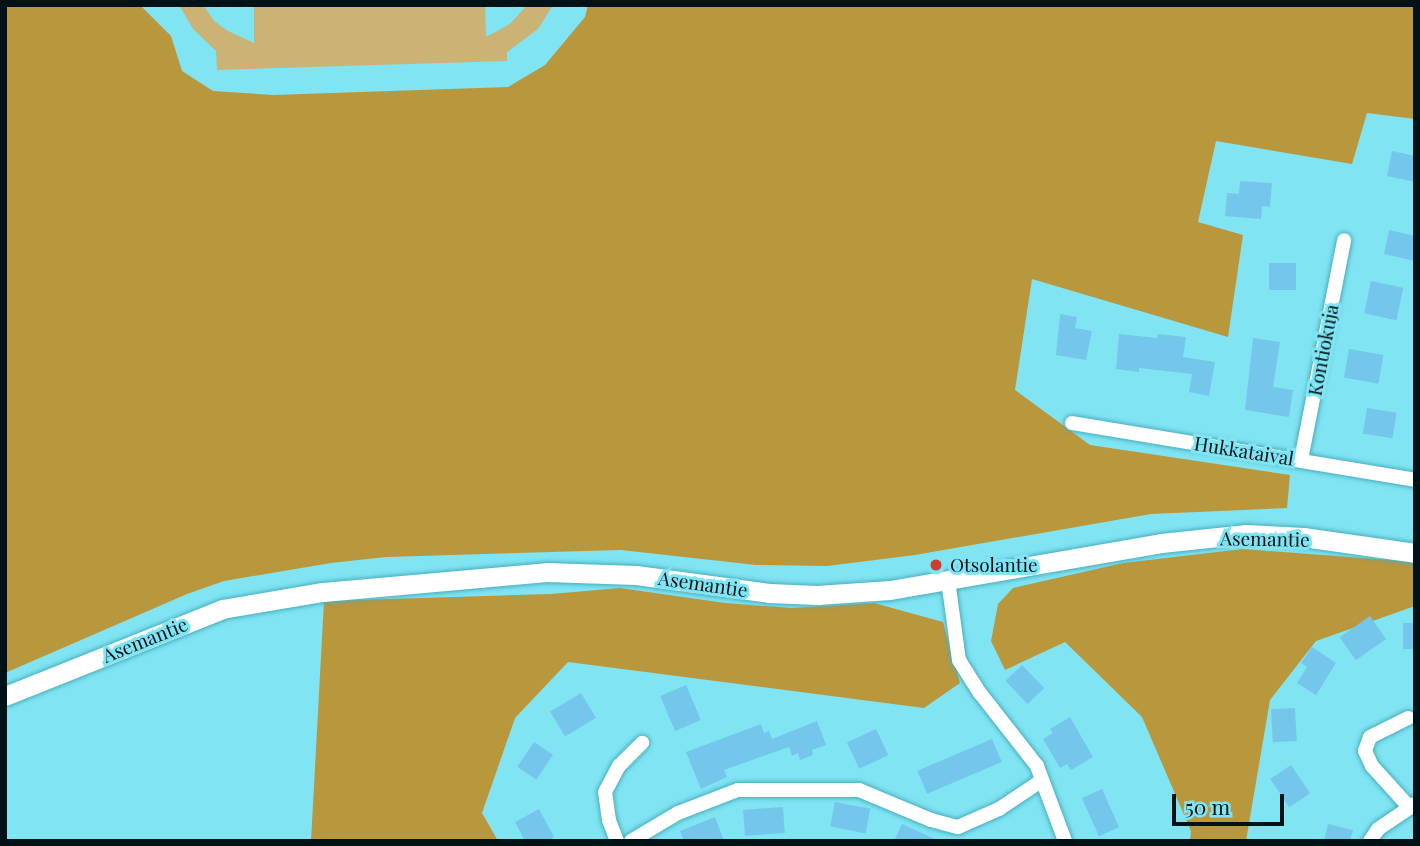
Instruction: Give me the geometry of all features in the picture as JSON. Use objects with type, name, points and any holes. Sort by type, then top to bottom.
[{"type":"main road","name":"Asemantie","points":[[5,696],[222,609],[323,592],[546,572],[636,575],[769,593],[817,595],[890,590],[1160,543],[1247,534],[1303,537],[1415,553]]},
{"type":"street","name":"Kontiokuja","points":[[1301,460],[1344,240]]},
{"type":"street","name":"Hukkataival","points":[[1072,424],[1415,480]]},
{"type":"street","points":[[948,580],[959,660],[980,693],[1037,766],[1065,841]]},
{"type":"street","points":[[1370,841],[1378,829],[1412,805],[1372,766],[1365,751],[1370,737],[1408,718]]},
{"type":"street","points":[[617,841],[609,820],[605,792],[619,766],[642,743]]},
{"type":"street","points":[[631,841],[678,813],[738,790],[859,790],[931,820],[958,827],[999,809],[1041,781]]},
{"type":"shaded area","points":[[5,5],[140,5],[171,36],[182,71],[213,91],[273,95],[508,87],[545,65],[585,17],[588,5],[1415,5],[1415,119],[1367,113],[1352,164],[1216,141],[1198,222],[1243,235],[1228,337],[1032,279],[1015,390],[1090,445],[1290,475],[1287,508],[1151,514],[915,555],[827,566],[756,565],[621,550],[386,557],[331,563],[224,581],[187,594],[5,673]]},
{"type":"shaded area","points":[[179,5],[203,5],[215,22],[254,43],[254,5],[485,5],[486,37],[510,24],[527,5],[553,5],[538,29],[507,52],[507,61],[217,70],[216,51],[193,29]]},
{"type":"shaded area","points":[[1243,549],[1415,562],[1415,606],[1316,641],[1270,700],[1246,841],[1190,841],[1191,831],[1142,717],[1065,642],[1005,670],[991,641],[998,604],[1013,588],[1123,563]]},
{"type":"shaded area","points":[[620,588],[725,603],[792,608],[874,603],[943,622],[960,683],[924,708],[568,662],[515,718],[482,813],[498,841],[311,841],[324,601],[551,594]]},
{"type":"building","points":[[1392,151],[1415,156],[1415,182],[1387,176]]},
{"type":"building","points":[[1240,181],[1272,183],[1270,207],[1262,206],[1261,219],[1225,216],[1227,193],[1239,194]]},
{"type":"building","points":[[1389,230],[1415,236],[1415,261],[1384,254]]},
{"type":"building","points":[[1269,263],[1296,263],[1296,290],[1269,290]]},
{"type":"building","points":[[1371,281],[1403,288],[1396,320],[1364,313]]},
{"type":"building","points":[[1060,314],[1077,317],[1075,328],[1092,331],[1086,360],[1056,355]]},
{"type":"building","points":[[1119,334],[1157,338],[1158,334],[1186,337],[1183,357],[1215,362],[1209,396],[1189,392],[1192,374],[1139,368],[1139,372],[1116,369]]},
{"type":"building","points":[[1253,338],[1280,342],[1273,387],[1293,390],[1289,417],[1245,410]]},
{"type":"building","points":[[1349,349],[1383,355],[1378,384],[1344,378]]},
{"type":"building","points":[[1367,408],[1397,413],[1393,438],[1363,434]]},
{"type":"building","points":[[1370,616],[1386,639],[1356,660],[1340,637]]},
{"type":"building","points":[[1403,623],[1415,623],[1415,649],[1403,649]]},
{"type":"building","points":[[1312,647],[1336,663],[1316,695],[1297,683],[1307,667],[1301,663]]},
{"type":"building","points":[[1022,665],[1044,688],[1028,704],[1005,681]]},
{"type":"building","points":[[686,685],[701,720],[675,731],[660,696]]},
{"type":"building","points":[[581,693],[596,718],[565,736],[550,712]]},
{"type":"building","points":[[1295,708],[1297,741],[1273,742],[1271,709]]},
{"type":"building","points":[[1070,717],[1093,757],[1071,770],[1067,764],[1060,768],[1043,739],[1053,733],[1050,729]]},
{"type":"building","points":[[817,721],[826,745],[812,750],[813,755],[800,760],[798,753],[792,756],[789,747],[724,770],[727,777],[701,789],[686,752],[761,724],[764,733],[769,731],[772,739]]},
{"type":"building","points":[[876,729],[888,755],[859,769],[847,743]]},
{"type":"building","points":[[992,739],[1002,762],[927,794],[917,771]]},
{"type":"building","points":[[534,742],[553,755],[536,780],[517,767]]},
{"type":"building","points":[[1291,765],[1310,793],[1289,807],[1270,779]]},
{"type":"building","points":[[1102,789],[1119,827],[1099,836],[1082,798]]},
{"type":"building","points":[[835,802],[870,809],[866,833],[830,827]]},
{"type":"building","points":[[783,807],[785,833],[745,836],[743,810]]},
{"type":"building","points":[[539,809],[554,837],[548,841],[525,841],[515,822]]},
{"type":"building","points":[[715,817],[724,841],[684,841],[680,831]]},
{"type":"building","points":[[902,824],[939,841],[894,841]]},
{"type":"building","points":[[1328,824],[1353,830],[1350,841],[1324,841]]},
{"type":"place","name":"Otsolantie","points":[[936,565]]}]
